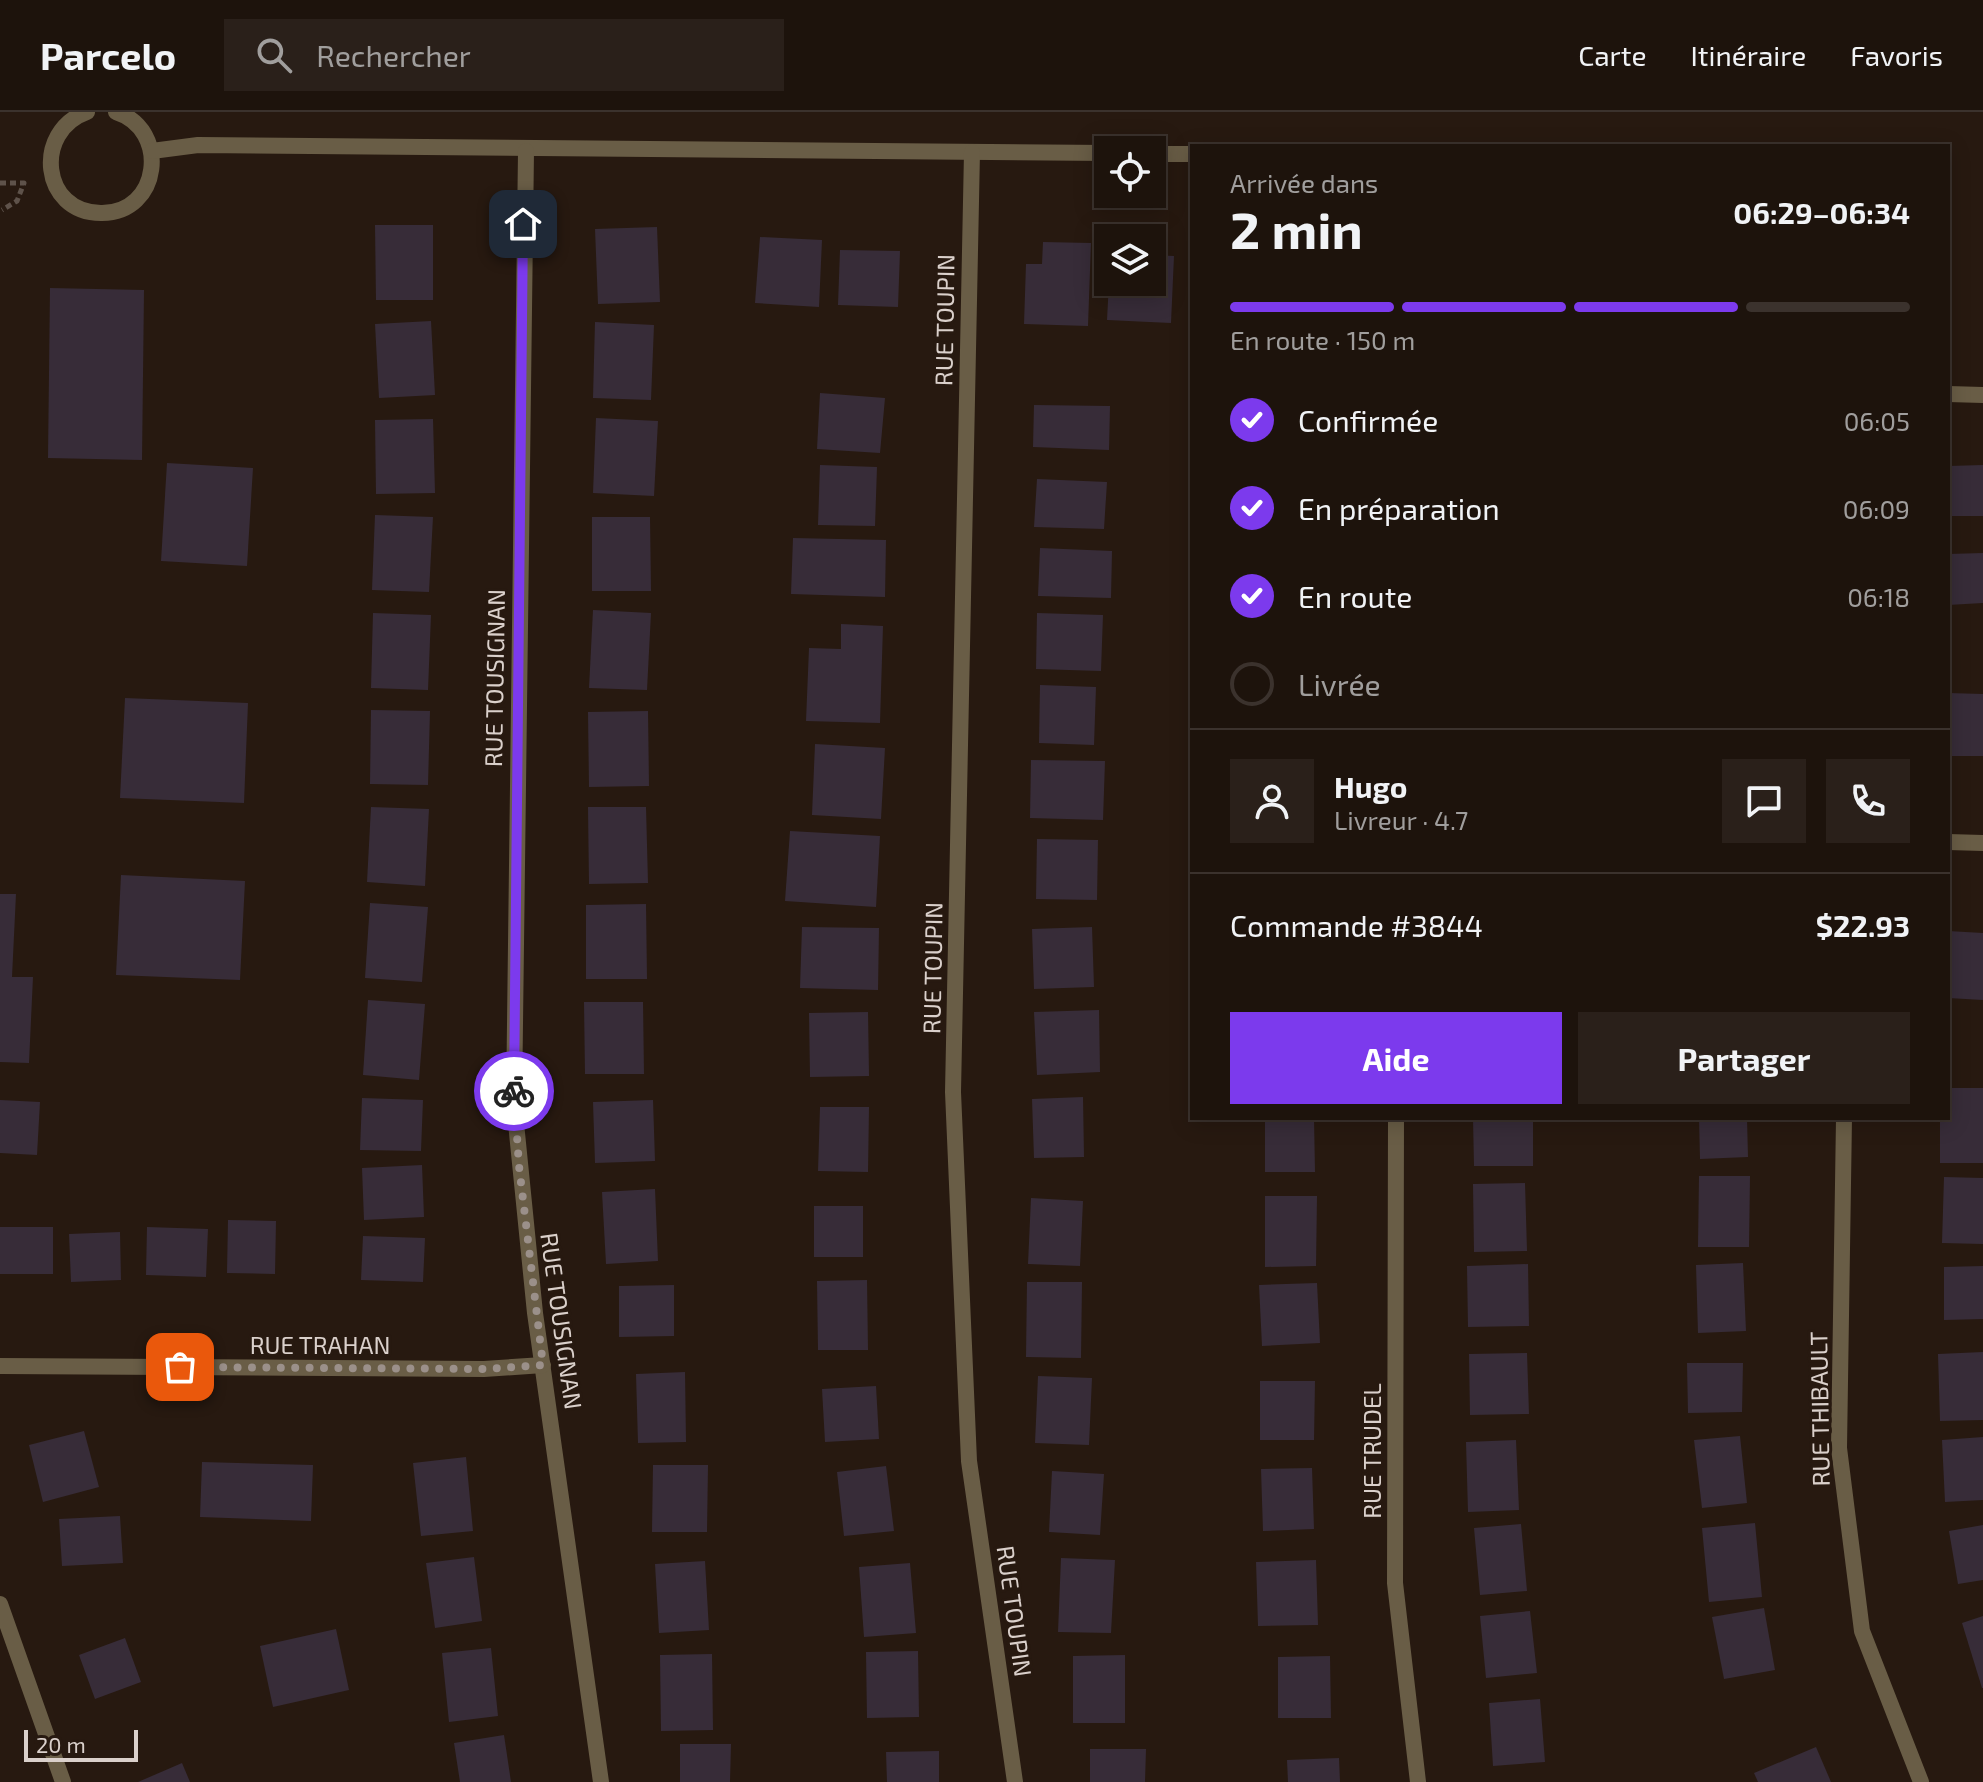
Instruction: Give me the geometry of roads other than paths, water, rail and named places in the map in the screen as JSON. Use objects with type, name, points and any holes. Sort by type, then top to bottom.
[{"type":"street","points":[[87,112],[61,129],[52,145],[49,164],[58,190],[80,209],[108,213],[134,202],[150,179],[152,151],[138,125],[116,112]]},
{"type":"street","points":[[152,151],[198,145],[526,151],[1094,153]]},
{"type":"street","name":"RUE TOUSIGNAN","points":[[526,151],[514,1103],[543,1365],[601,1782]]},
{"type":"street","name":"RUE TOUPIN","points":[[972,152],[953,1092],[969,1461],[1015,1782]]},
{"type":"street","points":[[1166,154],[1190,154]]},
{"type":"street","points":[[1950,394],[1983,395]]},
{"type":"street","points":[[1950,842],[1983,843]]},
{"type":"street","name":"RUE TRUDEL","points":[[1396,1120],[1395,1583],[1418,1782]]},
{"type":"street","name":"RUE THIBAULT","points":[[1844,1120],[1839,1448],[1862,1631],[1921,1782]]},
{"type":"street","name":"RUE TRAHAN","points":[[0,1366],[484,1369],[543,1365]]},
{"type":"street","points":[[0,1604],[63,1782]]}]
